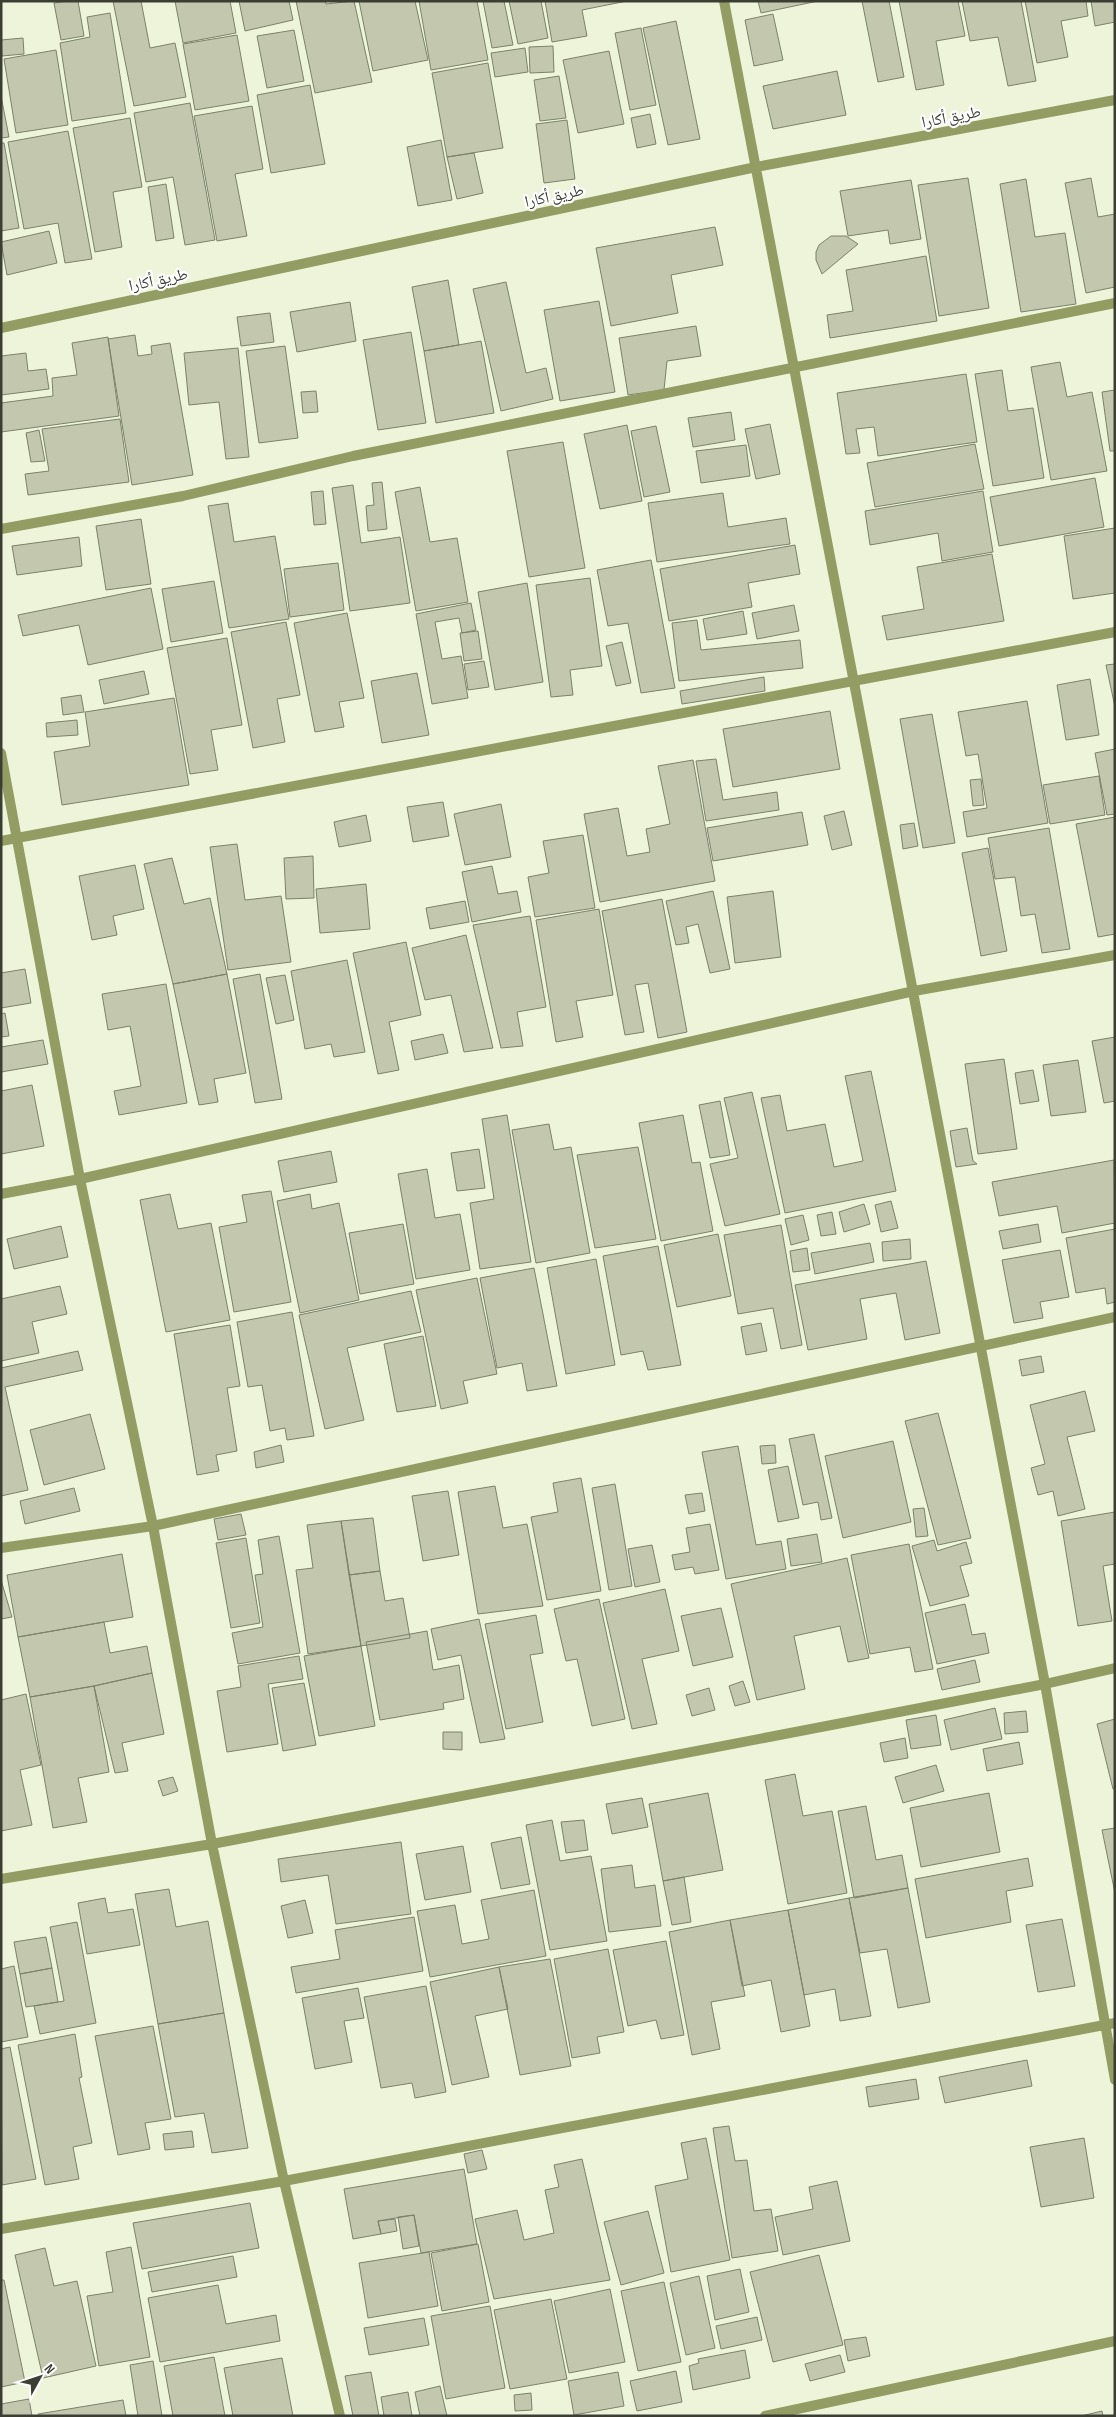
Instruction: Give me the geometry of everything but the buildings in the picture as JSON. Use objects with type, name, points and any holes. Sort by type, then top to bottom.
[{"type":"street","points":[[724,1],[855,680],[1109,2024],[1115,2080]]},
{"type":"street","name":"طريق أكارا","points":[[1,328],[756,167],[1115,100]]},
{"type":"street","points":[[1,529],[184,496],[353,456],[1115,303]]},
{"type":"street","points":[[1,841],[1115,632]]},
{"type":"street","points":[[1,753],[80,1179],[153,1526],[212,1844],[284,2181],[340,2416]]},
{"type":"street","points":[[1,1194],[80,1179],[914,991],[1115,955]]},
{"type":"street","points":[[1,1548],[153,1526],[979,1344],[1115,1317]]},
{"type":"street","points":[[1,1879],[212,1844],[1045,1684],[1115,1668]]},
{"type":"street","points":[[1,2228],[284,2181],[1109,2024]]},
{"type":"street","points":[[765,2416],[1115,2341]]}]
